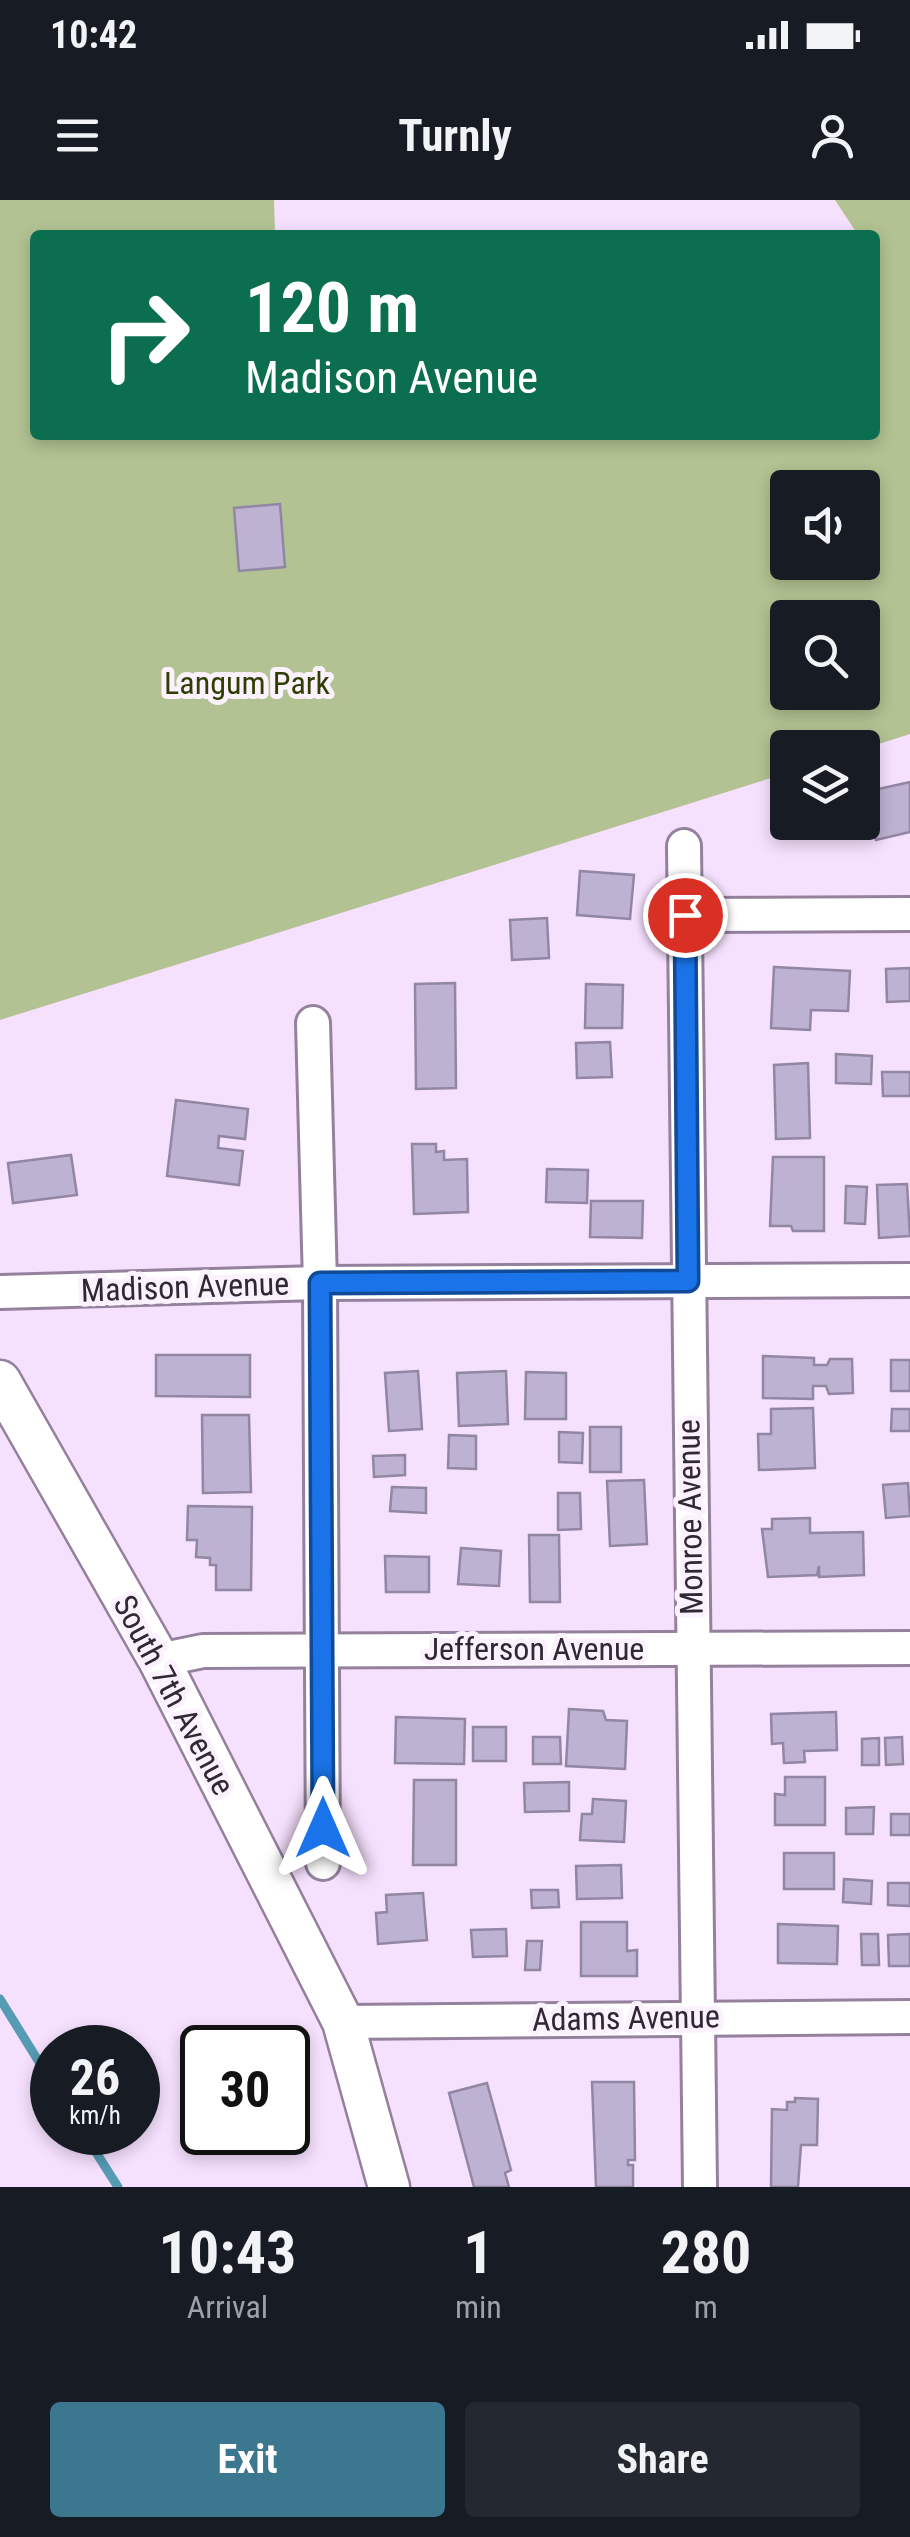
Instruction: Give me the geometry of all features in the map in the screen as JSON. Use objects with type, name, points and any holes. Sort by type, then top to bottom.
[{"type":"street","name":"Monroe Avenue","points":[[684,846],[700,2187]]},
{"type":"street","points":[[685,915],[910,914]]},
{"type":"street","points":[[313,1024],[320,1283],[323,1863]]},
{"type":"street","name":"Madison Avenue","points":[[0,1292],[320,1283],[910,1280]]},
{"type":"street","name":"South 7th Avenue","points":[[0,1380],[159,1660],[343,2022],[389,2187]]},
{"type":"street","name":"Jefferson Avenue","points":[[159,1660],[203,1651],[324,1649],[910,1648]]},
{"type":"street","name":"Adams Avenue","points":[[343,2022],[910,2016]]},
{"type":"green space","name":"Langum Park","points":[[0,200],[274,200],[275,230],[30,230],[30,440],[880,440],[880,230],[855,230],[835,200],[910,200],[910,734],[880,744],[880,730],[770,730],[770,778],[0,1020]]},
{"type":"building","points":[[280,504],[285,567],[239,571],[234,508]]},
{"type":"building","points":[[910,782],[910,832],[880,839],[880,789]]},
{"type":"building","points":[[580,871],[634,875],[630,919],[577,915]]},
{"type":"building","points":[[547,918],[549,958],[512,960],[510,920]]},
{"type":"building","points":[[774,967],[850,971],[848,1011],[811,1010],[810,1030],[771,1028]]},
{"type":"building","points":[[910,968],[910,1001],[887,1002],[886,969]]},
{"type":"building","points":[[455,983],[456,1088],[416,1089],[415,984]]},
{"type":"building","points":[[586,984],[623,985],[622,1028],[585,1028]]},
{"type":"building","points":[[610,1042],[612,1077],[577,1078],[576,1043]]},
{"type":"building","points":[[836,1054],[872,1056],[871,1084],[836,1083]]},
{"type":"building","points":[[808,1063],[810,1138],[776,1139],[774,1065]]},
{"type":"building","points":[[882,1072],[910,1072],[910,1096],[883,1096]]},
{"type":"building","points":[[176,1100],[248,1109],[245,1139],[219,1136],[218,1148],[243,1151],[239,1185],[167,1176]]},
{"type":"building","points":[[412,1144],[436,1144],[436,1152],[444,1151],[444,1160],[467,1159],[468,1212],[414,1214]]},
{"type":"building","points":[[71,1155],[77,1195],[13,1203],[8,1163]]},
{"type":"building","points":[[773,1157],[824,1157],[824,1231],[770,1226]]},
{"type":"building","points":[[547,1169],[588,1170],[587,1203],[546,1202]]},
{"type":"building","points":[[907,1184],[910,1236],[879,1238],[877,1185]]},
{"type":"building","points":[[846,1186],[867,1187],[865,1224],[845,1223]]},
{"type":"building","points":[[591,1201],[643,1201],[642,1238],[590,1237]]},
{"type":"building","points":[[156,1355],[250,1355],[250,1397],[156,1396]]},
{"type":"building","points":[[763,1356],[814,1358],[814,1365],[827,1365],[830,1359],[852,1359],[853,1393],[829,1394],[826,1386],[813,1386],[813,1399],[763,1398]]},
{"type":"building","points":[[891,1360],[910,1360],[910,1391],[891,1391]]},
{"type":"building","points":[[418,1371],[422,1429],[389,1431],[385,1373]]},
{"type":"building","points":[[506,1371],[508,1424],[459,1426],[457,1373]]},
{"type":"building","points":[[526,1372],[566,1373],[566,1419],[525,1419]]},
{"type":"building","points":[[813,1408],[815,1468],[759,1470],[758,1434],[771,1434],[771,1409]]},
{"type":"building","points":[[892,1409],[910,1409],[910,1431],[891,1431]]},
{"type":"building","points":[[202,1415],[249,1415],[251,1492],[203,1493]]},
{"type":"building","points":[[590,1427],[621,1427],[621,1472],[590,1472]]},
{"type":"building","points":[[559,1432],[583,1433],[582,1463],[559,1462]]},
{"type":"building","points":[[449,1435],[476,1436],[476,1469],[448,1468]]},
{"type":"building","points":[[405,1455],[405,1475],[374,1477],[373,1456]]},
{"type":"building","points":[[644,1480],[647,1544],[610,1546],[607,1481]]},
{"type":"building","points":[[908,1483],[910,1516],[886,1518],[883,1485]]},
{"type":"building","points":[[392,1487],[426,1488],[426,1513],[390,1511]]},
{"type":"building","points":[[558,1493],[580,1493],[581,1529],[558,1530]]},
{"type":"building","points":[[188,1506],[252,1507],[251,1590],[216,1590],[216,1565],[210,1565],[210,1558],[196,1557],[197,1540],[187,1540]]},
{"type":"building","points":[[810,1518],[810,1533],[863,1532],[864,1575],[819,1577],[819,1566],[817,1575],[768,1577],[762,1529],[772,1529],[772,1519]]},
{"type":"building","points":[[529,1535],[559,1535],[560,1602],[530,1602]]},
{"type":"building","points":[[461,1548],[501,1551],[499,1586],[458,1584]]},
{"type":"building","points":[[385,1556],[429,1557],[429,1592],[386,1592]]},
{"type":"building","points":[[569,1709],[603,1711],[606,1720],[627,1721],[625,1769],[566,1766]]},
{"type":"building","points":[[836,1712],[837,1750],[804,1751],[805,1762],[784,1763],[783,1743],[772,1744],[771,1714]]},
{"type":"building","points":[[396,1717],[465,1719],[464,1764],[395,1763]]},
{"type":"building","points":[[473,1727],[506,1727],[506,1761],[473,1761]]},
{"type":"building","points":[[533,1737],[560,1737],[561,1764],[533,1764]]},
{"type":"building","points":[[902,1737],[903,1764],[886,1765],[885,1738]]},
{"type":"building","points":[[879,1738],[879,1765],[862,1765],[862,1739]]},
{"type":"building","points":[[785,1777],[825,1777],[825,1825],[775,1825],[775,1794],[785,1795]]},
{"type":"building","points":[[414,1780],[456,1780],[456,1865],[413,1865]]},
{"type":"building","points":[[569,1782],[569,1811],[525,1812],[524,1783]]},
{"type":"building","points":[[593,1799],[626,1801],[624,1842],[580,1840],[582,1814],[592,1814]]},
{"type":"building","points":[[874,1807],[873,1834],[846,1834],[846,1808]]},
{"type":"building","points":[[891,1814],[910,1814],[910,1835],[891,1835]]},
{"type":"building","points":[[784,1853],[834,1853],[834,1889],[784,1889]]},
{"type":"building","points":[[621,1865],[622,1898],[577,1899],[576,1866]]},
{"type":"building","points":[[844,1879],[872,1881],[871,1904],[843,1902]]},
{"type":"building","points":[[888,1883],[910,1883],[910,1906],[888,1905]]},
{"type":"building","points":[[531,1890],[558,1890],[559,1907],[532,1908]]},
{"type":"building","points":[[423,1893],[427,1940],[378,1944],[376,1913],[387,1912],[386,1895]]},
{"type":"building","points":[[581,1922],[627,1922],[627,1951],[637,1950],[637,1976],[581,1976]]},
{"type":"building","points":[[778,1924],[838,1926],[837,1964],[778,1963]]},
{"type":"building","points":[[506,1929],[507,1956],[473,1957],[471,1930]]},
{"type":"building","points":[[861,1934],[878,1934],[879,1965],[862,1965]]},
{"type":"building","points":[[910,1934],[910,1966],[889,1966],[888,1935]]},
{"type":"building","points":[[527,1941],[542,1941],[540,1970],[525,1970]]},
{"type":"building","points":[[592,2082],[634,2082],[635,2160],[628,2160],[628,2165],[633,2165],[633,2187],[596,2187]]},
{"type":"building","points":[[487,2083],[511,2170],[505,2173],[509,2187],[474,2187],[449,2093]]},
{"type":"building","points":[[795,2098],[818,2099],[817,2145],[801,2145],[798,2187],[771,2187],[772,2109],[787,2110],[787,2102],[795,2102]]},
{"type":"waterway","points":[[0,1999],[30,2047]]},
{"type":"waterway","points":[[98,2155],[118,2187]]},
{"type":"route","points":[[323,1828],[320,1283],[688,1281],[685,915]]}]
